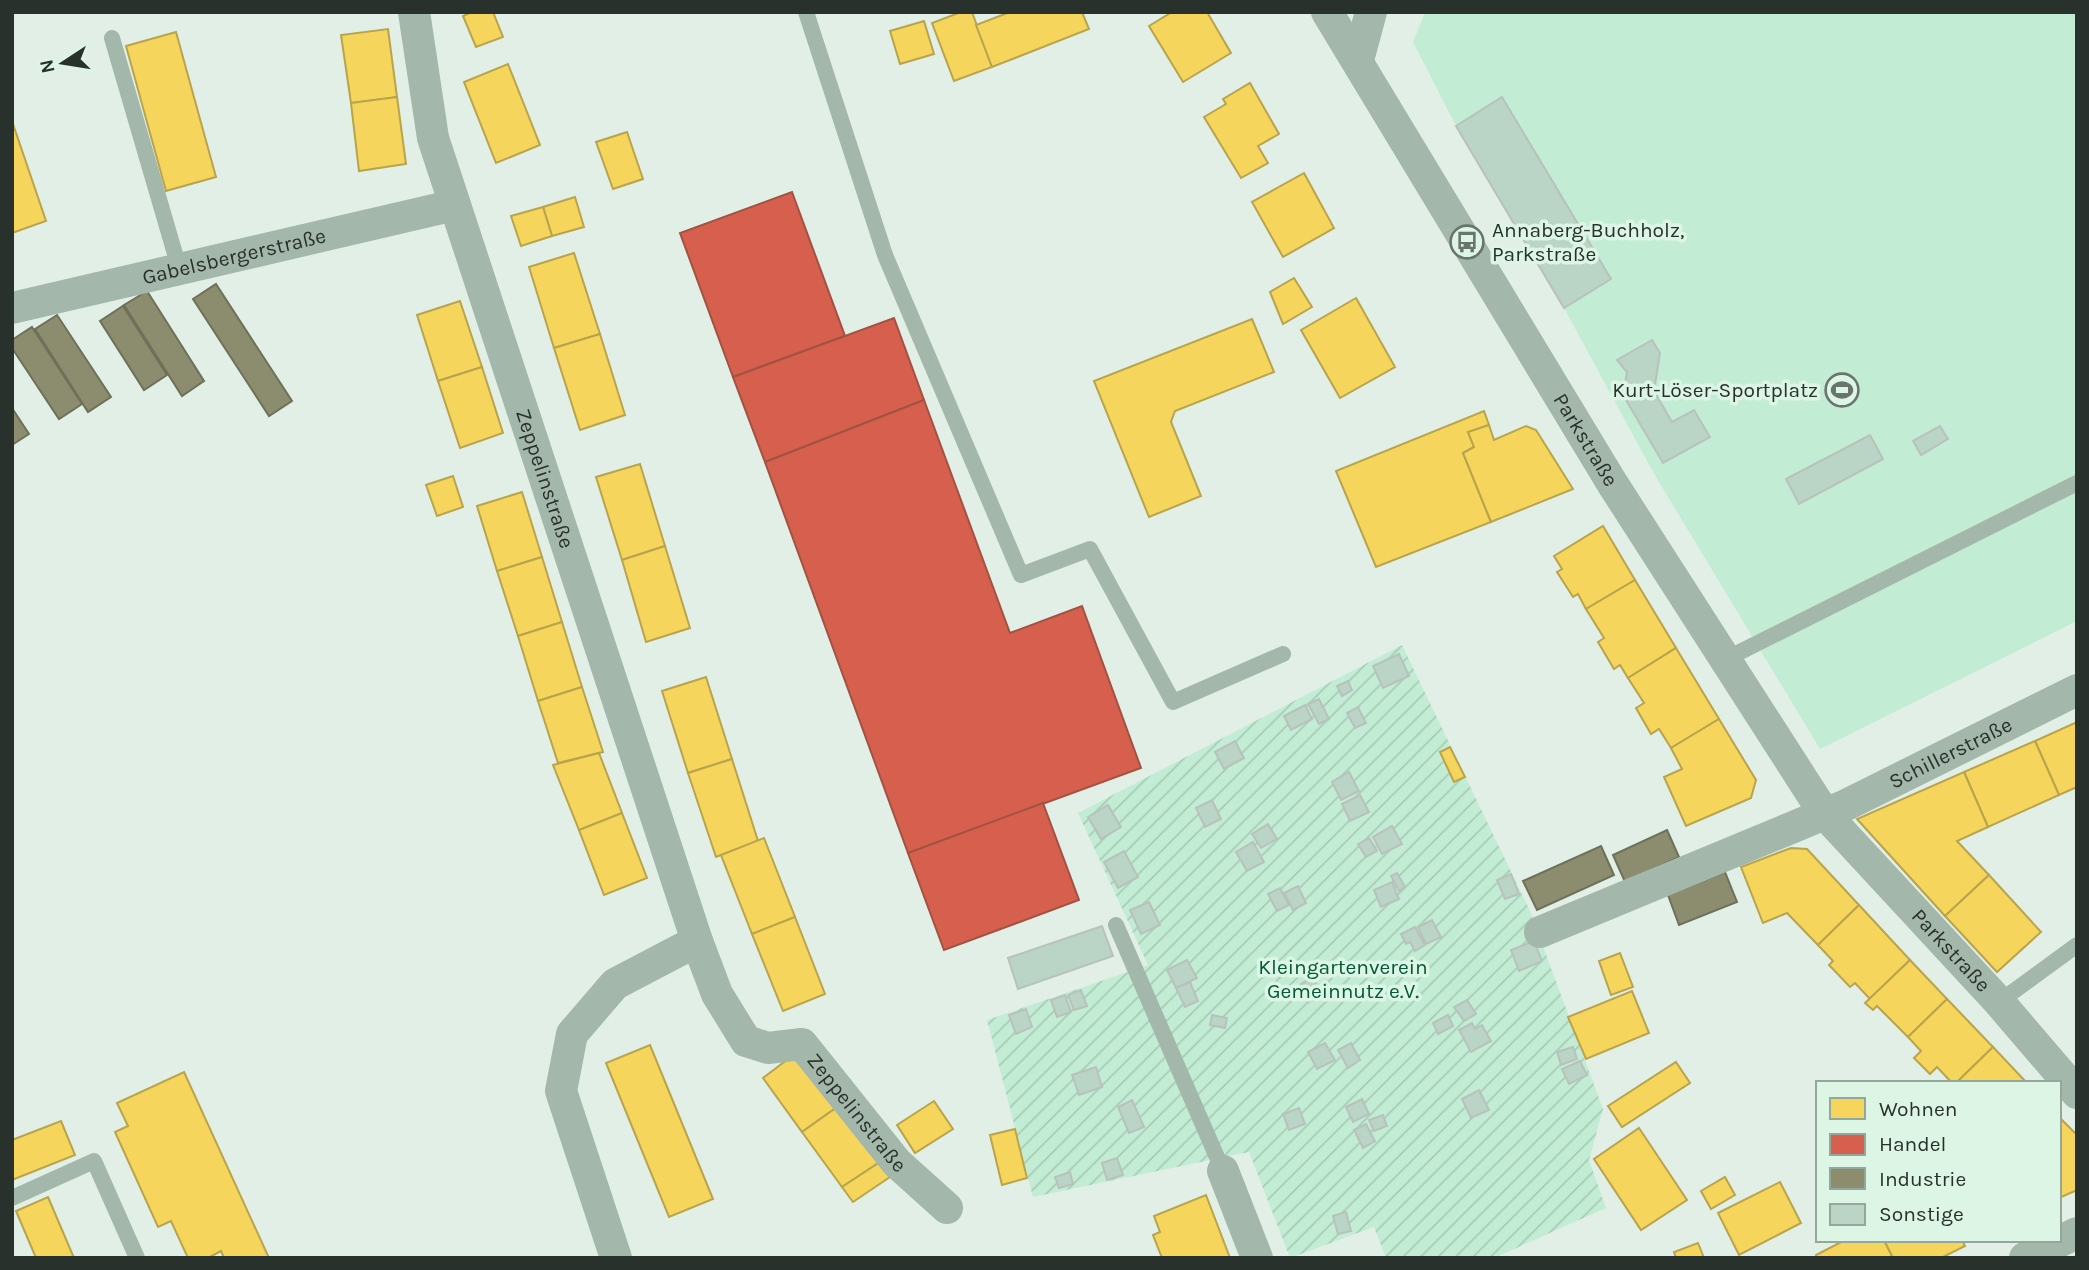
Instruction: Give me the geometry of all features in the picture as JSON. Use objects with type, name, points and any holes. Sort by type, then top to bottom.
[{"type":"street","name":"Zeppelinstraße","points":[[414,12],[433,138],[717,995],[746,1041],[768,1048],[802,1044],[897,1163],[947,1208]]},
{"type":"street","name":"Parkstraße","points":[[1327,12],[1612,482],[1824,813],[1998,1002],[2077,1093]]},
{"type":"street","points":[[1358,60],[1371,12]]},
{"type":"street","name":"Gabelsbergerstraße","points":[[12,308],[454,205]]},
{"type":"street","name":"Schillerstraße","points":[[1824,813],[2077,690]]},
{"type":"street","points":[[1540,932],[1824,813]]},
{"type":"street","points":[[617,1258],[561,1091],[572,1034],[615,984],[697,941]]},
{"type":"street","points":[[1223,1171],[1257,1258]]},
{"type":"street","points":[[2061,1241],[2077,1233]]},
{"type":"street","points":[[2025,1258],[2058,1242]]},
{"type":"lane","points":[[806,12],[886,255],[1021,575],[1090,549],[1173,702],[1283,654]]},
{"type":"lane","points":[[112,38],[180,271]]},
{"type":"lane","points":[[1727,659],[2077,483]]},
{"type":"lane","points":[[1116,925],[1223,1171]]},
{"type":"lane","points":[[1998,1002],[2077,945]]},
{"type":"lane","points":[[12,1198],[94,1161],[137,1258]]},
{"type":"green space","name":"Kurt-Löser-Sportplatz","points":[[1425,12],[2077,12],[2077,621],[1820,749],[1653,472],[1564,308],[1456,126],[1413,42]]},
{"type":"green space","name":"Kleingartenverein Gemeinnutz e.V.","points":[[1402,645],[1530,911],[1603,1109],[1589,1160],[1606,1208],[1494,1258],[1386,1258],[1374,1227],[1290,1258],[1249,1152],[1033,1197],[987,1020],[1148,965],[1078,813]]},
{"type":"building: Wohnen","points":[[472,12],[493,12],[503,37],[476,47],[463,16]]},
{"type":"building: Wohnen","points":[[961,12],[972,12],[992,67],[954,81],[932,23]]},
{"type":"building: Wohnen","points":[[1010,12],[1082,12],[1089,29],[992,67],[976,25]]},
{"type":"building: Wohnen","points":[[1172,12],[1207,12],[1231,53],[1183,82],[1149,26]]},
{"type":"building: Wohnen","points":[[924,21],[934,54],[900,64],[890,31]]},
{"type":"building: Wohnen","points":[[388,29],[397,97],[351,103],[341,35]]},
{"type":"building: Wohnen","points":[[176,32],[216,177],[166,191],[126,46]]},
{"type":"building: Wohnen","points":[[508,64],[540,145],[496,163],[464,82]]},
{"type":"building: Wohnen","points":[[1250,83],[1279,134],[1258,146],[1268,163],[1241,178],[1204,117],[1226,104],[1223,99]]},
{"type":"building: Wohnen","points":[[397,97],[406,164],[359,171],[351,103]]},
{"type":"building: Wohnen","points":[[12,121],[46,221],[12,233]]},
{"type":"building: Wohnen","points":[[627,132],[643,179],[613,189],[596,142]]},
{"type":"building: Wohnen","points":[[1304,173],[1334,228],[1283,257],[1252,202]]},
{"type":"building: Wohnen","points":[[575,197],[584,227],[552,236],[543,207]]},
{"type":"building: Wohnen","points":[[543,207],[552,236],[521,246],[511,216]]},
{"type":"building: Wohnen","points":[[574,253],[600,334],[554,348],[529,267]]},
{"type":"building: Wohnen","points":[[1294,278],[1312,307],[1283,324],[1270,292]]},
{"type":"building: Wohnen","points":[[1356,298],[1395,367],[1340,398],[1301,330]]},
{"type":"building: Wohnen","points":[[460,301],[482,367],[438,381],[417,315]]},
{"type":"building: Wohnen","points":[[1252,319],[1274,372],[1175,411],[1171,422],[1201,496],[1149,517],[1094,381]]},
{"type":"building: Wohnen","points":[[600,334],[625,415],[580,430],[554,348]]},
{"type":"building: Wohnen","points":[[482,367],[503,433],[460,448],[438,381]]},
{"type":"building: Wohnen","points":[[1484,411],[1489,425],[1468,432],[1474,447],[1463,453],[1491,522],[1376,567],[1336,471]]},
{"type":"building: Wohnen","points":[[1489,425],[1494,440],[1526,426],[1536,430],[1573,489],[1491,522],[1463,453],[1474,447],[1468,432]]},
{"type":"building: Wohnen","points":[[640,464],[665,546],[622,560],[596,477]]},
{"type":"building: Wohnen","points":[[453,476],[463,507],[437,516],[426,485]]},
{"type":"building: Wohnen","points":[[522,492],[542,557],[497,571],[477,506]]},
{"type":"building: Wohnen","points":[[1603,526],[1635,580],[1586,609],[1578,594],[1573,597],[1557,572],[1562,569],[1554,556]]},
{"type":"building: Wohnen","points":[[665,546],[690,628],[646,642],[622,560]]},
{"type":"building: Wohnen","points":[[542,557],[562,622],[518,636],[497,571]]},
{"type":"building: Wohnen","points":[[1635,580],[1676,648],[1628,678],[1620,665],[1614,669],[1598,642],[1604,638],[1586,609]]},
{"type":"building: Wohnen","points":[[562,622],[582,687],[538,701],[518,636]]},
{"type":"building: Wohnen","points":[[1676,648],[1719,719],[1671,748],[1659,729],[1651,734],[1636,708],[1644,703],[1628,678]]},
{"type":"building: Wohnen","points":[[706,677],[732,759],[688,773],[662,691]]},
{"type":"building: Wohnen","points":[[582,687],[603,752],[558,763],[538,701]]},
{"type":"building: Wohnen","points":[[1719,719],[1756,780],[1751,798],[1686,826],[1664,777],[1682,769],[1671,748]]},
{"type":"building: Wohnen","points":[[2077,722],[2077,787],[2059,795],[2035,741]]},
{"type":"building: Wohnen","points":[[2035,741],[2059,795],[1988,827],[1964,772]]},
{"type":"building: Wohnen","points":[[1450,747],[1465,777],[1454,782],[1440,752]]},
{"type":"building: Wohnen","points":[[599,753],[622,813],[579,830],[553,765]]},
{"type":"building: Wohnen","points":[[732,759],[758,841],[716,857],[688,773]]},
{"type":"building: Wohnen","points":[[1964,772],[1988,827],[1957,841],[1989,875],[1945,916],[1857,819]]},
{"type":"building: Wohnen","points":[[622,813],[647,878],[604,895],[579,830]]},
{"type":"building: Wohnen","points":[[764,838],[795,917],[752,934],[721,855]]},
{"type":"building: Wohnen","points":[[1791,848],[1807,849],[1859,905],[1818,945],[1787,913],[1763,923],[1741,867]]},
{"type":"building: Wohnen","points":[[1989,875],[2041,932],[1997,972],[1945,916]]},
{"type":"building: Wohnen","points":[[1859,905],[1910,960],[1870,999],[1855,983],[1850,987],[1829,965],[1833,961],[1818,945]]},
{"type":"building: Wohnen","points":[[795,917],[825,994],[783,1011],[752,934]]},
{"type":"building: Wohnen","points":[[1620,953],[1633,987],[1611,995],[1599,961]]},
{"type":"building: Wohnen","points":[[1910,960],[1947,999],[1908,1037],[1877,1006],[1873,1010],[1865,1003]]},
{"type":"building: Wohnen","points":[[1632,991],[1649,1033],[1586,1059],[1568,1017]]},
{"type":"building: Wohnen","points":[[1947,999],[1993,1047],[1958,1081],[1950,1081],[1937,1067],[1930,1074],[1914,1058],[1921,1051],[1908,1037]]},
{"type":"building: Wohnen","points":[[650,1045],[713,1199],[669,1217],[606,1063]]},
{"type":"building: Wohnen","points":[[1993,1047],[2025,1081],[1958,1081]]},
{"type":"building: Wohnen","points":[[800,1050],[840,1105],[802,1132],[763,1078]]},
{"type":"building: Wohnen","points":[[1676,1062],[1690,1083],[1622,1127],[1608,1106]]},
{"type":"building: Wohnen","points":[[184,1072],[269,1258],[224,1258],[221,1251],[208,1258],[188,1258],[171,1221],[158,1227],[115,1132],[128,1126],[117,1103]]},
{"type":"building: Wohnen","points":[[934,1101],[953,1129],[915,1153],[897,1125]]},
{"type":"building: Wohnen","points":[[840,1105],[880,1162],[842,1187],[802,1132]]},
{"type":"building: Wohnen","points":[[2061,1119],[2077,1135],[2077,1190],[2061,1197]]},
{"type":"building: Wohnen","points":[[61,1121],[75,1155],[12,1180],[12,1140]]},
{"type":"building: Wohnen","points":[[1639,1128],[1687,1200],[1641,1230],[1594,1159]]},
{"type":"building: Wohnen","points":[[1015,1129],[1027,1178],[1002,1185],[990,1135]]},
{"type":"building: Wohnen","points":[[880,1162],[890,1177],[853,1202],[842,1187]]},
{"type":"building: Wohnen","points":[[1725,1177],[1735,1195],[1711,1209],[1701,1191]]},
{"type":"building: Wohnen","points":[[1780,1182],[1801,1223],[1739,1255],[1718,1213]]},
{"type":"building: Wohnen","points":[[1206,1195],[1230,1258],[1162,1258],[1153,1235],[1160,1232],[1154,1216]]},
{"type":"building: Wohnen","points":[[48,1197],[74,1258],[36,1258],[16,1211]]},
{"type":"building: Wohnen","points":[[1841,1242],[1885,1242],[1893,1258],[1817,1258],[1816,1255]]},
{"type":"building: Wohnen","points":[[1885,1242],[1963,1242],[1965,1246],[1941,1258],[1893,1258]]},
{"type":"building: Wohnen","points":[[1698,1243],[1704,1258],[1676,1258],[1674,1252]]},
{"type":"building: Handel","points":[[792,192],[845,336],[733,377],[680,233]]},
{"type":"building: Handel","points":[[894,318],[924,400],[765,462],[733,377]]},
{"type":"building: Handel","points":[[924,400],[1010,633],[1082,606],[1141,768],[908,853],[765,462]]},
{"type":"building: Handel","points":[[1043,803],[1079,900],[944,950],[908,853]]},
{"type":"building: Industrie","points":[[216,284],[292,401],[269,416],[193,299]]},
{"type":"building: Industrie","points":[[147,291],[204,381],[182,396],[124,305]]},
{"type":"building: Industrie","points":[[123,306],[167,375],[144,390],[100,321]]},
{"type":"building: Industrie","points":[[57,315],[111,397],[88,412],[35,329]]},
{"type":"building: Industrie","points":[[32,327],[82,404],[59,419],[12,348],[12,340]]},
{"type":"building: Industrie","points":[[12,408],[29,434],[12,445]]},
{"type":"building: Industrie","points":[[1667,830],[1679,857],[1625,882],[1613,855]]},
{"type":"building: Industrie","points":[[1601,846],[1614,875],[1537,910],[1523,881]]},
{"type":"building: Industrie","points":[[1725,872],[1737,902],[1679,925],[1668,895]]},
{"type":"building: Sonstige","points":[[1502,97],[1611,279],[1564,308],[1456,126]]},
{"type":"building: Sonstige","points":[[1652,340],[1660,353],[1654,391],[1672,422],[1694,410],[1710,437],[1663,463],[1623,395],[1627,372],[1617,360]]},
{"type":"building: Sonstige","points":[[1940,426],[1948,439],[1921,455],[1913,441]]},
{"type":"building: Sonstige","points":[[1870,435],[1883,459],[1799,504],[1786,479]]},
{"type":"building: Sonstige","points":[[1399,654],[1409,676],[1383,688],[1373,666]]},
{"type":"building: Sonstige","points":[[1348,681],[1352,690],[1342,696],[1337,686]]},
{"type":"building: Sonstige","points":[[1319,699],[1329,719],[1319,724],[1308,704]]},
{"type":"building: Sonstige","points":[[1305,705],[1312,719],[1291,730],[1284,716]]},
{"type":"building: Sonstige","points":[[1358,707],[1366,723],[1355,728],[1347,713]]},
{"type":"building: Sonstige","points":[[1235,741],[1244,758],[1224,769],[1215,752]]},
{"type":"building: Sonstige","points":[[1349,772],[1359,791],[1341,800],[1332,782]]},
{"type":"building: Sonstige","points":[[1360,795],[1369,812],[1350,821],[1342,804]]},
{"type":"building: Sonstige","points":[[1212,800],[1221,819],[1205,827],[1196,808]]},
{"type":"building: Sonstige","points":[[1108,805],[1121,827],[1101,839],[1088,817]]},
{"type":"building: Sonstige","points":[[1268,824],[1277,839],[1261,848],[1252,834]]},
{"type":"building: Sonstige","points":[[1392,826],[1402,844],[1382,854],[1373,837]]},
{"type":"building: Sonstige","points":[[1369,838],[1377,851],[1366,857],[1358,844]]},
{"type":"building: Sonstige","points":[[1253,842],[1264,862],[1247,871],[1236,852]]},
{"type":"building: Sonstige","points":[[1124,851],[1138,877],[1118,888],[1104,862]]},
{"type":"building: Sonstige","points":[[1397,873],[1405,887],[1399,891],[1391,876]]},
{"type":"building: Sonstige","points":[[1511,874],[1519,894],[1505,899],[1497,880]]},
{"type":"building: Sonstige","points":[[1392,882],[1399,899],[1381,907],[1374,890]]},
{"type":"building: Sonstige","points":[[1298,886],[1306,903],[1293,910],[1284,893]]},
{"type":"building: Sonstige","points":[[1280,888],[1289,905],[1277,911],[1268,894]]},
{"type":"building: Sonstige","points":[[1149,902],[1160,925],[1141,934],[1130,910]]},
{"type":"building: Sonstige","points":[[1432,920],[1441,937],[1426,944],[1418,927]]},
{"type":"building: Sonstige","points":[[1102,926],[1113,956],[1018,989],[1008,958]]},
{"type":"building: Sonstige","points":[[1415,927],[1425,945],[1415,951],[1410,942],[1406,944],[1401,934]]},
{"type":"building: Sonstige","points":[[1534,941],[1542,961],[1519,971],[1511,950]]},
{"type":"building: Sonstige","points":[[1187,960],[1197,978],[1176,988],[1167,970]]},
{"type":"building: Sonstige","points":[[1312,977],[1322,993],[1308,1002],[1298,986]]},
{"type":"building: Sonstige","points":[[1190,982],[1198,1001],[1185,1007],[1176,988]]},
{"type":"building: Sonstige","points":[[1081,990],[1087,1006],[1074,1010],[1068,995]]},
{"type":"building: Sonstige","points":[[1065,995],[1071,1012],[1057,1017],[1051,1000]]},
{"type":"building: Sonstige","points":[[1467,1000],[1476,1014],[1464,1021],[1454,1007]]},
{"type":"building: Sonstige","points":[[1026,1009],[1032,1027],[1016,1034],[1009,1015]]},
{"type":"building: Sonstige","points":[[1212,1015],[1227,1018],[1225,1028],[1210,1025]]},
{"type":"building: Sonstige","points":[[1448,1015],[1453,1026],[1438,1034],[1433,1023]]},
{"type":"building: Sonstige","points":[[1472,1023],[1475,1029],[1482,1025],[1491,1041],[1471,1052],[1459,1030]]},
{"type":"building: Sonstige","points":[[1325,1043],[1335,1060],[1317,1069],[1308,1052]]},
{"type":"building: Sonstige","points":[[1351,1043],[1360,1060],[1348,1068],[1338,1050]]},
{"type":"building: Sonstige","points":[[1573,1047],[1577,1059],[1561,1065],[1557,1052]]},
{"type":"building: Sonstige","points":[[1580,1061],[1587,1075],[1569,1084],[1562,1069]]},
{"type":"building: Sonstige","points":[[1096,1067],[1102,1087],[1079,1095],[1072,1075]]},
{"type":"building: Sonstige","points":[[1479,1090],[1489,1110],[1471,1118],[1462,1099]]},
{"type":"building: Sonstige","points":[[1362,1099],[1369,1114],[1353,1122],[1346,1107]]},
{"type":"building: Sonstige","points":[[1132,1100],[1144,1127],[1129,1133],[1118,1107]]},
{"type":"building: Sonstige","points":[[1299,1108],[1305,1124],[1289,1130],[1283,1114]]},
{"type":"building: Sonstige","points":[[1383,1115],[1387,1126],[1374,1131],[1369,1120]]},
{"type":"building: Sonstige","points":[[1366,1124],[1375,1141],[1363,1148],[1354,1130]]},
{"type":"building: Sonstige","points":[[1117,1158],[1123,1175],[1107,1180],[1102,1163]]},
{"type":"building: Sonstige","points":[[1070,1172],[1073,1184],[1059,1188],[1055,1177]]},
{"type":"building: Sonstige","points":[[1346,1212],[1351,1231],[1338,1234],[1333,1216]]},
{"type":"place","name":"Annaberg-Buchholz, Parkstraße","points":[[1467,242]]},
{"type":"place","name":"Kurt-Löser-Sportplatz","points":[[1842,390]]}]
